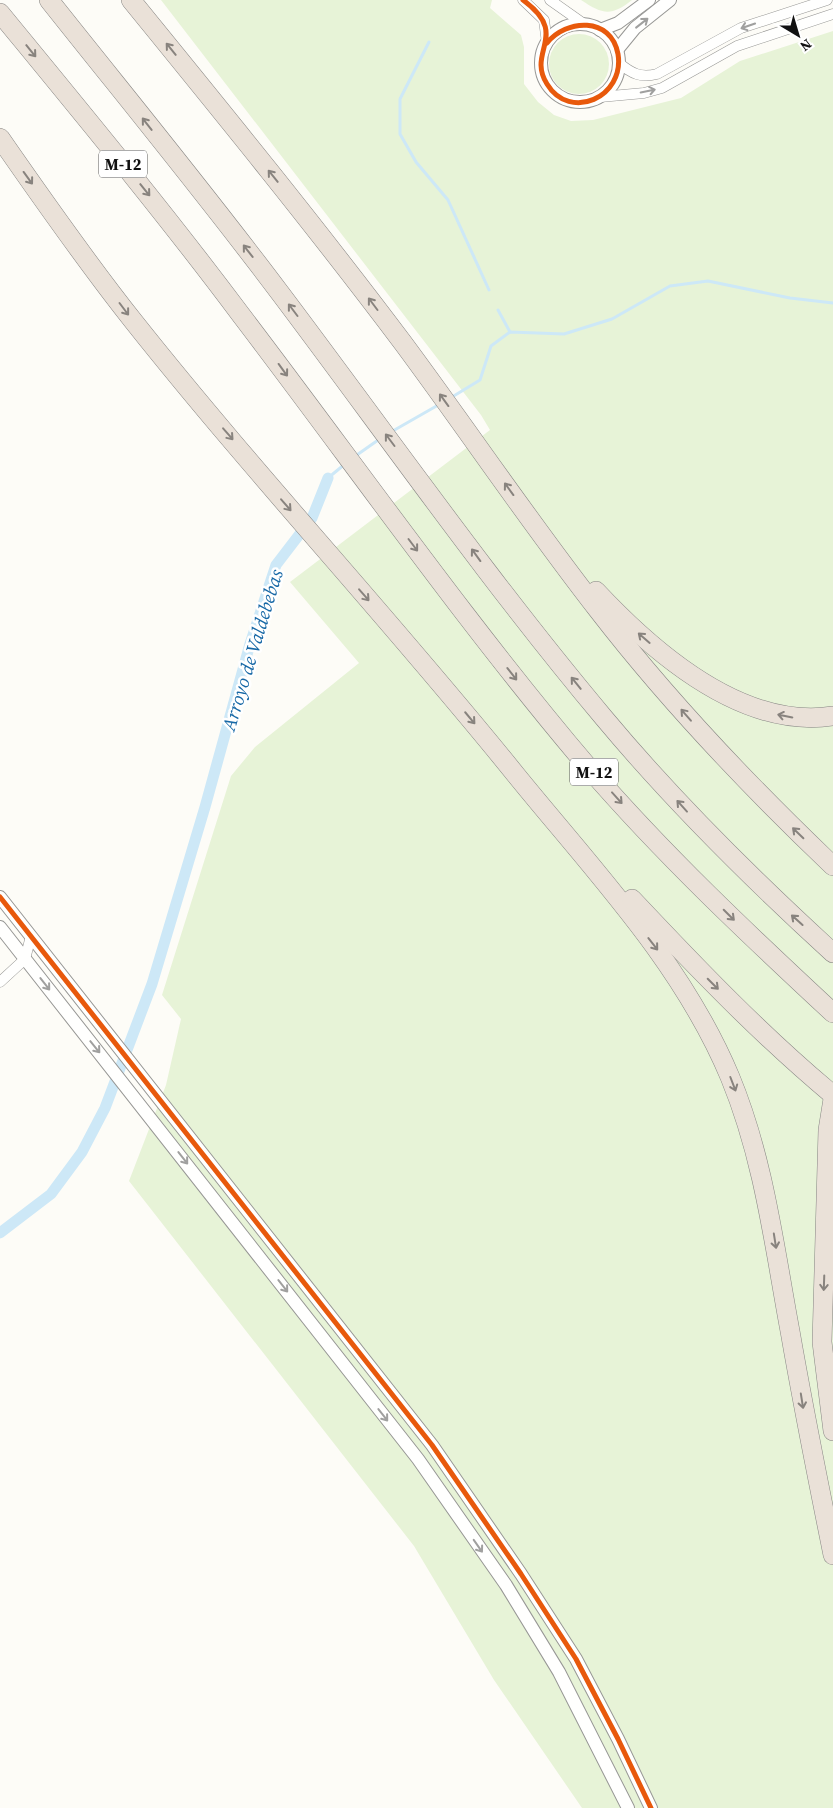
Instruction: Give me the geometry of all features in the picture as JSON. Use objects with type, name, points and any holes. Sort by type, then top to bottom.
[{"type":"highway","name":"M-12","points":[[49,0],[278,290],[503,592],[604,718],[686,811],[779,904],[833,953]]},
{"type":"highway","points":[[131,0],[313,226],[402,343],[597,609],[686,716],[792,827],[833,866]]},
{"type":"highway","name":"M-12","points":[[0,13],[175,227],[383,507],[507,668],[590,768],[661,847],[754,940],[833,1013]]},
{"type":"highway","points":[[0,138],[132,320],[255,468],[490,742],[680,950],[796,1064],[833,1095]]},
{"type":"highway","points":[[538,528],[599,594],[643,637],[694,676],[730,697],[770,712],[799,718],[833,716]]},
{"type":"highway","points":[[490,742],[664,958],[707,1028],[730,1077],[750,1128],[763,1178],[807,1428],[833,1555]]},
{"type":"highway","points":[[833,1099],[828,1130],[822,1342],[833,1431]]},
{"type":"street","points":[[523,0],[544,20],[547,43]]},
{"type":"street","points":[[550,0],[584,24],[600,30],[610,38],[617,50],[619,63],[614,83],[600,97]]},
{"type":"street","points":[[600,30],[618,23],[649,0]]},
{"type":"street","points":[[617,50],[635,28],[670,0]]},
{"type":"street","points":[[619,63],[636,75],[646,77],[657,74],[741,28],[827,0]]},
{"type":"street","points":[[584,24],[563,28],[547,43],[541,59],[543,76],[552,91],[570,101],[580,102],[600,97],[644,93],[662,88],[737,46],[833,14]]},
{"type":"street","points":[[0,897],[162,1100],[432,1445],[521,1574],[576,1659],[618,1739],[651,1808]]},
{"type":"street","points":[[0,927],[418,1459],[506,1585],[559,1672],[628,1808]]},
{"type":"street","points":[[0,982],[25,959],[31,936]]},
{"type":"green space","points":[[161,0],[492,0],[490,8],[521,35],[524,47],[524,84],[538,102],[554,115],[571,121],[593,120],[681,98],[740,61],[833,31],[833,1808],[582,1808],[494,1680],[414,1546],[129,1181],[166,1085],[181,1019],[162,995],[231,776],[255,747],[359,663],[290,582],[490,430],[481,415]]},
{"type":"green space","points":[[581,0],[632,0],[618,9],[606,12]]},
{"type":"green space","points":[[573,34],[585,34],[601,42],[607,52],[609,64],[607,76],[601,86],[585,94],[573,94],[557,86],[549,70],[549,58],[557,42]]},
{"type":"waterway","points":[[429,42],[400,99],[400,134],[416,162],[448,200],[489,290]]},
{"type":"waterway","name":"Arroyo de Valdebebas","points":[[452,397],[480,380],[491,346],[510,332],[564,334],[612,319],[670,286],[708,281],[790,298],[833,303]]},
{"type":"waterway","points":[[498,310],[510,332]]},
{"type":"waterway","name":"Arroyo de Valdebebas","points":[[391,432],[440,404]]},
{"type":"waterway","name":"Arroyo de Valdebebas","points":[[354,457],[381,438]]},
{"type":"waterway","name":"Arroyo de Valdebebas","points":[[328,478],[345,464]]},
{"type":"waterway","name":"Arroyo de Valdebebas","points":[[0,1233],[51,1194],[82,1152],[105,1108],[152,984],[205,807],[250,644],[276,565],[312,518],[328,478]]},
{"type":"cycle path","points":[[523,0],[537,12],[544,23],[546,33],[541,62],[542,72],[547,84],[557,95],[569,101],[581,103],[594,99],[605,92],[613,82],[618,69],[618,54],[614,42],[607,33],[597,27],[587,25],[565,29],[547,43]]},
{"type":"cycle path","points":[[0,897],[432,1445],[521,1574],[576,1659],[618,1739],[651,1808]]}]
